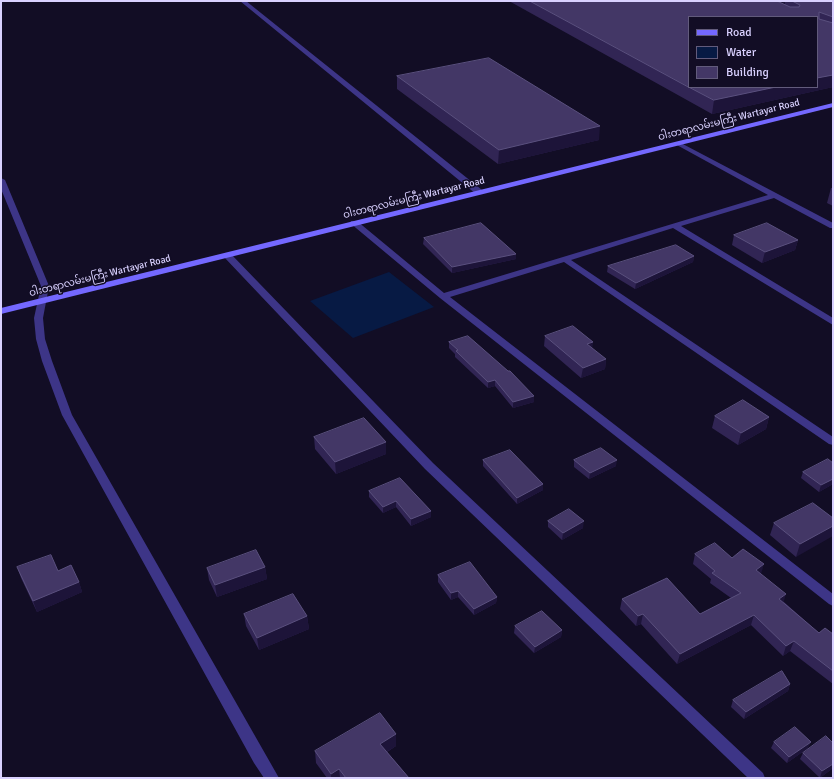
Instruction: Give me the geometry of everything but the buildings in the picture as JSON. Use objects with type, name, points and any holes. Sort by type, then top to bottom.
[{"type":"street","points":[[243,1],[479,192]]},
{"type":"street","name":"ဝါးတရာလမ်းမကြီး Wartayar Road","points":[[1,311],[833,105]]},
{"type":"street","points":[[677,143],[833,226]]},
{"type":"street","points":[[1,180],[45,286],[41,301],[39,329],[47,361],[67,415],[258,758],[272,778]]},
{"type":"street","points":[[443,296],[775,195]]},
{"type":"street","points":[[354,223],[443,296],[833,601]]},
{"type":"street","points":[[675,226],[833,322]]},
{"type":"street","points":[[227,255],[430,466],[758,778]]},
{"type":"street","points":[[564,259],[833,442]]},
{"type":"water","points":[[389,272],[434,307],[353,338],[310,301]]}]
